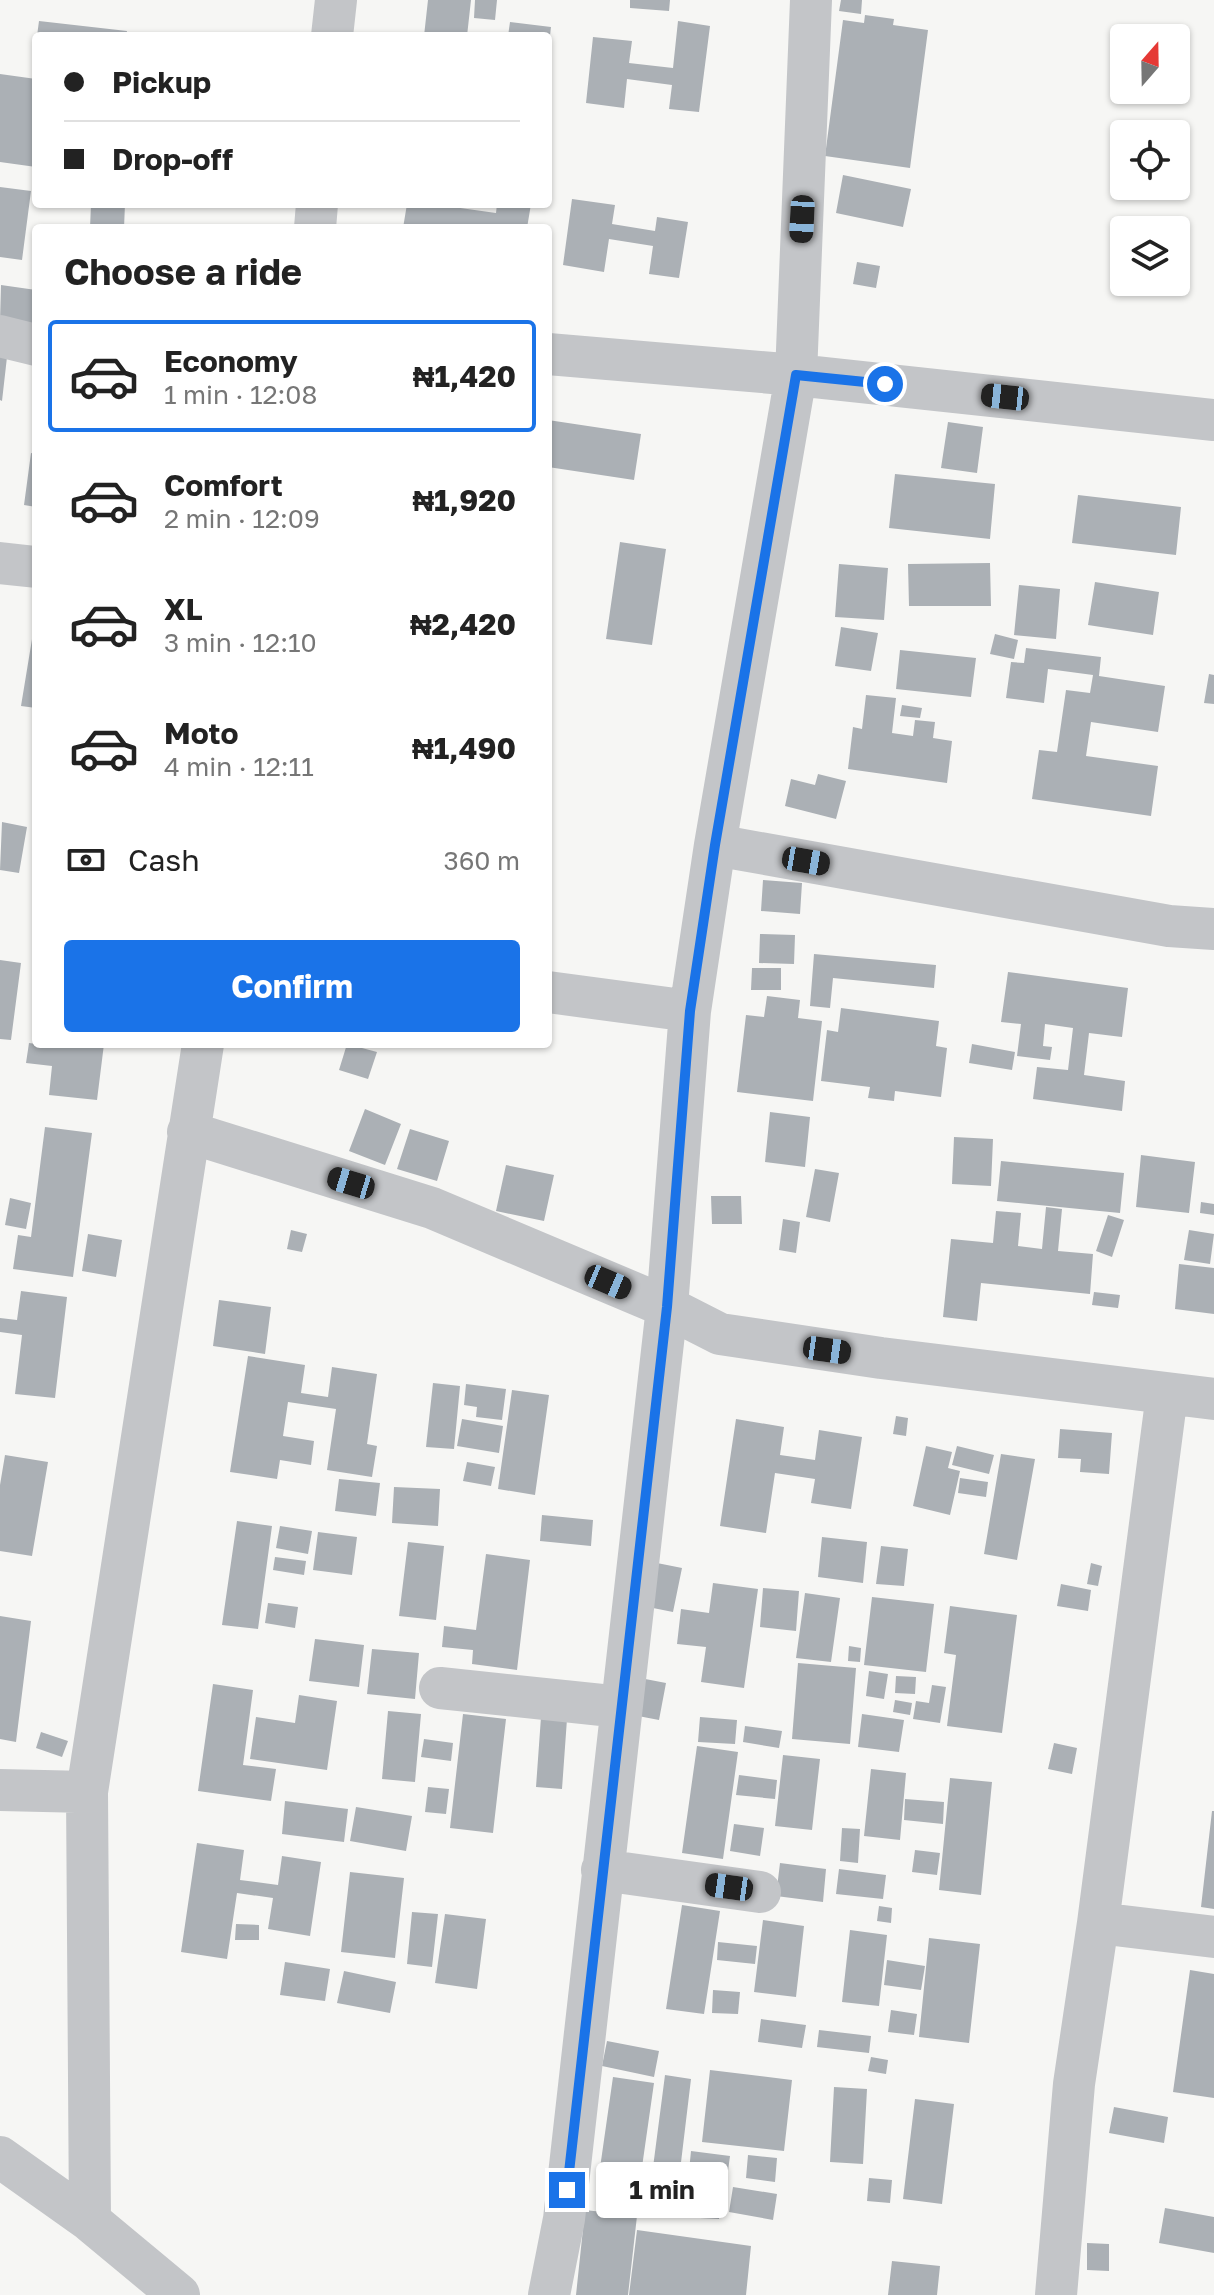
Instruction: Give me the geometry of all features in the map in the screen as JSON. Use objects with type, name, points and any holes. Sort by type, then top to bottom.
[{"type":"street","points":[[332,32],[336,0]]},
{"type":"street","points":[[549,2295],[564,2219],[667,1307],[690,1011],[715,845],[796,375],[811,0]]},
{"type":"street","points":[[0,336],[32,344]]},
{"type":"street","points":[[552,354],[796,375],[1214,420]]},
{"type":"street","points":[[0,563],[32,567]]},
{"type":"street","points":[[715,845],[1153,923],[1214,929]]},
{"type":"street","points":[[552,993],[690,1011]]},
{"type":"street","points":[[90,2221],[87,1792],[202,1048]]},
{"type":"street","points":[[188,1132],[432,1208],[667,1307],[720,1334],[881,1358],[1214,1399]]},
{"type":"street","points":[[1056,2295],[1074,2084],[1167,1394]]},
{"type":"street","points":[[440,1688],[621,1707]]},
{"type":"street","points":[[0,1790],[87,1792]]},
{"type":"street","points":[[602,1870],[760,1892]]},
{"type":"street","points":[[1098,1923],[1214,1937]]},
{"type":"street","points":[[0,2157],[90,2221],[179,2295]]},
{"type":"building","points":[[428,0],[471,0],[467,32],[424,32]]},
{"type":"building","points":[[475,0],[497,0],[495,20],[474,18]]},
{"type":"building","points":[[630,0],[670,0],[669,11],[630,8]]},
{"type":"building","points":[[841,0],[862,0],[861,14],[839,11]]},
{"type":"building","points":[[865,15],[894,19],[893,25],[928,30],[910,168],[825,156],[843,20],[864,23]]},
{"type":"building","points":[[39,21],[127,31],[127,32],[38,32]]},
{"type":"building","points":[[678,21],[710,26],[699,112],[669,109],[672,85],[627,79],[624,108],[586,103],[593,37],[632,41],[629,63],[673,68]]},
{"type":"building","points":[[510,22],[551,27],[550,32],[509,32]]},
{"type":"building","points":[[0,74],[32,78],[32,166],[0,162]]},
{"type":"building","points":[[843,175],[911,189],[903,227],[836,213]]},
{"type":"building","points":[[0,187],[31,191],[22,260],[0,257]]},
{"type":"building","points":[[572,199],[615,205],[612,224],[655,231],[657,217],[688,222],[679,278],[649,274],[653,246],[609,239],[604,272],[563,265]]},
{"type":"building","points":[[91,208],[125,208],[124,224],[90,224]]},
{"type":"building","points":[[406,208],[460,208],[496,213],[497,208],[530,208],[528,224],[404,224]]},
{"type":"building","points":[[857,262],[880,266],[876,288],[853,284]]},
{"type":"building","points":[[1,285],[32,289],[32,326],[0,321]]},
{"type":"building","points":[[0,356],[7,357],[2,401],[0,400]]},
{"type":"building","points":[[552,421],[641,434],[634,480],[552,468]]},
{"type":"building","points":[[948,422],[983,427],[977,473],[941,468]]},
{"type":"building","points":[[31,453],[32,506],[24,505]]},
{"type":"building","points":[[895,474],[995,484],[990,539],[889,528]]},
{"type":"building","points":[[1078,495],[1181,507],[1176,555],[1072,543]]},
{"type":"building","points":[[620,542],[666,549],[652,645],[606,639]]},
{"type":"building","points":[[990,563],[991,606],[909,606],[908,564]]},
{"type":"building","points":[[839,564],[888,568],[884,620],[835,617]]},
{"type":"building","points":[[1095,582],[1159,592],[1153,635],[1088,625]]},
{"type":"building","points":[[1019,585],[1060,589],[1056,639],[1014,635]]},
{"type":"building","points":[[841,627],[878,633],[871,671],[835,666]]},
{"type":"building","points":[[995,634],[1018,640],[1014,659],[990,654]]},
{"type":"building","points":[[32,639],[32,707],[21,706]]},
{"type":"building","points":[[1026,648],[1101,657],[1099,676],[1165,686],[1158,732],[1091,722],[1086,756],[1158,766],[1151,816],[1032,799],[1039,750],[1057,752],[1066,690],[1090,693],[1093,675],[1048,669],[1044,703],[1006,698],[1011,662],[1024,663]]},
{"type":"building","points":[[900,650],[976,658],[971,697],[896,689]]},
{"type":"building","points":[[1209,674],[1214,675],[1214,704],[1204,703]]},
{"type":"building","points":[[866,695],[896,698],[892,733],[913,736],[915,720],[935,722],[933,738],[952,741],[947,783],[848,769],[853,727],[862,729]]},
{"type":"building","points":[[902,705],[922,708],[920,718],[900,716]]},
{"type":"building","points":[[818,774],[846,781],[836,819],[785,806],[791,779],[815,785]]},
{"type":"building","points":[[2,822],[27,827],[19,873],[0,870]]},
{"type":"building","points":[[763,880],[802,883],[800,914],[761,911]]},
{"type":"building","points":[[760,934],[795,935],[794,964],[759,963]]},
{"type":"building","points":[[814,954],[936,965],[934,988],[833,978],[830,1008],[810,1006]]},
{"type":"building","points":[[0,960],[21,963],[11,1040],[0,1039]]},
{"type":"building","points":[[752,968],[781,968],[781,990],[751,990]]},
{"type":"building","points":[[1008,972],[1128,988],[1122,1037],[1089,1033],[1084,1075],[1125,1081],[1122,1111],[1033,1099],[1037,1067],[1068,1070],[1073,1028],[1045,1024],[1043,1046],[1052,1047],[1050,1060],[1017,1056],[1021,1024],[1001,1022]]},
{"type":"building","points":[[767,996],[800,1000],[798,1018],[822,1021],[813,1101],[737,1092],[746,1015],[764,1017]]},
{"type":"building","points":[[841,1008],[939,1021],[936,1046],[947,1048],[941,1097],[895,1091],[894,1101],[868,1098],[870,1087],[821,1081],[827,1030],[838,1032]]},
{"type":"building","points":[[29,1043],[32,1048],[104,1048],[97,1100],[49,1095],[52,1066],[26,1063]]},
{"type":"building","points":[[972,1044],[1015,1052],[1012,1070],[969,1063]]},
{"type":"building","points":[[346,1048],[377,1052],[368,1079],[339,1070]]},
{"type":"building","points":[[365,1109],[401,1124],[385,1165],[349,1151]]},
{"type":"building","points":[[770,1112],[810,1117],[805,1167],[765,1162]]},
{"type":"building","points":[[45,1127],[92,1133],[73,1277],[13,1269],[18,1235],[31,1237]]},
{"type":"building","points":[[410,1129],[449,1141],[437,1181],[397,1169]]},
{"type":"building","points":[[954,1137],[993,1139],[991,1186],[952,1184]]},
{"type":"building","points":[[1141,1155],[1195,1162],[1189,1213],[1136,1207]]},
{"type":"building","points":[[1001,1161],[1124,1173],[1120,1213],[997,1201]]},
{"type":"building","points":[[506,1165],[554,1175],[544,1221],[496,1211]]},
{"type":"building","points":[[815,1169],[839,1173],[830,1222],[806,1217]]},
{"type":"building","points":[[711,1196],[741,1196],[742,1224],[712,1224]]},
{"type":"building","points":[[10,1198],[31,1203],[26,1229],[5,1225]]},
{"type":"building","points":[[1201,1202],[1214,1204],[1214,1215],[1200,1213]]},
{"type":"building","points":[[1046,1207],[1062,1209],[1058,1251],[1093,1254],[1090,1294],[981,1283],[977,1321],[943,1317],[951,1239],[993,1243],[996,1211],[1021,1213],[1018,1246],[1042,1249]]},
{"type":"building","points":[[1108,1215],[1124,1220],[1112,1257],[1096,1251]]},
{"type":"building","points":[[783,1219],[800,1222],[796,1253],[779,1250]]},
{"type":"building","points":[[291,1230],[307,1234],[302,1252],[287,1249]]},
{"type":"building","points":[[1189,1230],[1214,1234],[1210,1264],[1184,1260]]},
{"type":"building","points":[[88,1234],[122,1240],[116,1277],[82,1271]]},
{"type":"building","points":[[1179,1264],[1214,1268],[1214,1314],[1175,1309]]},
{"type":"building","points":[[21,1291],[67,1297],[55,1398],[15,1394],[22,1335],[0,1332],[0,1318],[17,1320]]},
{"type":"building","points":[[1094,1292],[1120,1295],[1118,1308],[1092,1305]]},
{"type":"building","points":[[219,1300],[271,1307],[265,1354],[213,1346]]},
{"type":"building","points":[[248,1356],[305,1365],[301,1393],[328,1397],[332,1367],[377,1374],[367,1444],[377,1446],[372,1477],[327,1470],[336,1409],[288,1402],[283,1436],[314,1441],[311,1465],[280,1460],[277,1479],[230,1472]]},
{"type":"building","points":[[433,1383],[460,1386],[454,1449],[426,1447]]},
{"type":"building","points":[[466,1384],[506,1389],[502,1420],[476,1417],[477,1407],[464,1405]]},
{"type":"building","points":[[512,1390],[549,1395],[535,1495],[498,1489]]},
{"type":"building","points":[[896,1416],[908,1418],[906,1436],[893,1434]]},
{"type":"building","points":[[462,1419],[503,1426],[499,1453],[457,1446]]},
{"type":"building","points":[[736,1419],[784,1427],[780,1455],[815,1460],[819,1430],[862,1437],[851,1509],[811,1503],[815,1479],[775,1473],[766,1533],[720,1526]]},
{"type":"building","points":[[1060,1429],[1112,1433],[1109,1474],[1080,1472],[1081,1459],[1058,1458]]},
{"type":"building","points":[[926,1446],[952,1452],[948,1468],[960,1471],[950,1515],[913,1506]]},
{"type":"building","points":[[957,1446],[994,1455],[989,1474],[952,1465]]},
{"type":"building","points":[[1001,1454],[1035,1459],[1017,1560],[984,1554]]},
{"type":"building","points":[[5,1455],[48,1462],[32,1556],[0,1551],[0,1485]]},
{"type":"building","points":[[467,1462],[495,1467],[491,1486],[463,1481]]},
{"type":"building","points":[[960,1478],[988,1482],[986,1497],[958,1493]]},
{"type":"building","points":[[339,1479],[380,1483],[376,1516],[335,1511]]},
{"type":"building","points":[[394,1487],[440,1489],[438,1526],[392,1523]]},
{"type":"building","points":[[542,1515],[593,1520],[591,1546],[540,1541]]},
{"type":"building","points":[[237,1521],[272,1526],[258,1629],[222,1625]]},
{"type":"building","points":[[280,1526],[312,1531],[308,1554],[276,1548]]},
{"type":"building","points":[[318,1532],[357,1537],[352,1575],[313,1570]]},
{"type":"building","points":[[822,1537],[867,1542],[863,1583],[818,1577]]},
{"type":"building","points":[[408,1542],[444,1546],[436,1620],[399,1616]]},
{"type":"building","points":[[881,1546],[908,1549],[904,1586],[876,1584]]},
{"type":"building","points":[[486,1554],[530,1560],[517,1670],[472,1664],[473,1650],[442,1647],[444,1626],[476,1630]]},
{"type":"building","points":[[275,1557],[306,1561],[304,1575],[273,1570]]},
{"type":"building","points":[[657,1563],[682,1568],[673,1612],[648,1607]]},
{"type":"building","points":[[1091,1563],[1102,1566],[1098,1586],[1087,1584]]},
{"type":"building","points":[[713,1583],[758,1589],[744,1688],[701,1682],[706,1647],[677,1644],[681,1609],[709,1613]]},
{"type":"building","points":[[1061,1584],[1091,1590],[1088,1611],[1057,1606]]},
{"type":"building","points":[[763,1588],[799,1591],[796,1631],[760,1627]]},
{"type":"building","points":[[805,1593],[840,1598],[831,1662],[796,1658]]},
{"type":"building","points":[[872,1597],[934,1604],[926,1672],[864,1665]]},
{"type":"building","points":[[268,1603],[298,1607],[295,1628],[265,1623]]},
{"type":"building","points":[[950,1606],[1017,1615],[1002,1733],[947,1726],[956,1655],[944,1653]]},
{"type":"building","points":[[0,1616],[31,1621],[16,1742],[0,1739]]},
{"type":"building","points":[[315,1639],[364,1645],[359,1687],[309,1681]]},
{"type":"building","points":[[849,1646],[861,1648],[860,1662],[848,1661]]},
{"type":"building","points":[[372,1649],[419,1653],[415,1699],[367,1694]]},
{"type":"building","points":[[798,1663],[856,1668],[850,1744],[792,1739]]},
{"type":"building","points":[[869,1671],[888,1674],[884,1699],[866,1696]]},
{"type":"building","points":[[896,1676],[916,1677],[915,1694],[895,1693]]},
{"type":"building","points":[[640,1678],[666,1683],[659,1720],[633,1715]]},
{"type":"building","points":[[213,1684],[253,1690],[243,1765],[276,1769],[271,1801],[198,1791]]},
{"type":"building","points":[[932,1685],[946,1687],[940,1723],[913,1719],[916,1701],[929,1703]]},
{"type":"building","points":[[299,1695],[337,1701],[327,1770],[250,1759],[256,1717],[295,1723]]},
{"type":"building","points":[[895,1700],[912,1703],[910,1715],[893,1712]]},
{"type":"building","points":[[388,1711],[421,1714],[415,1782],[382,1779]]},
{"type":"building","points":[[463,1714],[506,1719],[493,1833],[450,1828]]},
{"type":"building","points":[[862,1714],[904,1720],[899,1752],[858,1747]]},
{"type":"building","points":[[541,1717],[567,1719],[562,1789],[536,1787]]},
{"type":"building","points":[[700,1717],[737,1720],[735,1744],[698,1742]]},
{"type":"building","points":[[745,1726],[782,1731],[779,1748],[743,1742]]},
{"type":"building","points":[[41,1732],[68,1741],[62,1757],[36,1748]]},
{"type":"building","points":[[424,1739],[453,1743],[451,1761],[421,1757]]},
{"type":"building","points":[[1054,1743],[1077,1748],[1072,1774],[1048,1769]]},
{"type":"building","points":[[697,1746],[738,1752],[723,1859],[682,1853]]},
{"type":"building","points":[[783,1755],[820,1759],[812,1830],[775,1826]]},
{"type":"building","points":[[871,1769],[906,1773],[900,1840],[864,1836]]},
{"type":"building","points":[[739,1775],[777,1780],[775,1799],[736,1795]]},
{"type":"building","points":[[950,1778],[992,1782],[981,1895],[939,1890]]},
{"type":"building","points":[[428,1787],[449,1789],[446,1814],[425,1812]]},
{"type":"building","points":[[905,1799],[944,1802],[943,1824],[904,1820]]},
{"type":"building","points":[[285,1801],[348,1809],[344,1842],[282,1834]]},
{"type":"building","points":[[356,1807],[412,1816],[406,1851],[350,1841]]},
{"type":"building","points":[[1214,1811],[1214,1909],[1201,1907]]},
{"type":"building","points":[[734,1824],[764,1828],[760,1856],[730,1851]]},
{"type":"building","points":[[842,1828],[860,1829],[858,1863],[840,1861]]},
{"type":"building","points":[[197,1843],[244,1850],[240,1880],[278,1885],[282,1856],[321,1862],[310,1936],[268,1929],[273,1898],[237,1893],[227,1959],[181,1952]]},
{"type":"building","points":[[915,1850],[940,1853],[937,1875],[912,1872]]},
{"type":"building","points":[[780,1863],[826,1869],[823,1902],[776,1896]]},
{"type":"building","points":[[839,1869],[886,1875],[883,1899],[836,1894]]},
{"type":"building","points":[[350,1872],[404,1878],[395,1958],[341,1952]]},
{"type":"building","points":[[682,1905],[720,1911],[704,2014],[666,2009]]},
{"type":"building","points":[[879,1906],[892,1908],[891,1923],[877,1921]]},
{"type":"building","points":[[412,1912],[438,1914],[432,1967],[407,1964]]},
{"type":"building","points":[[445,1914],[486,1919],[477,1989],[435,1983]]},
{"type":"building","points":[[763,1920],[804,1926],[796,1997],[754,1992]]},
{"type":"building","points":[[236,1924],[259,1925],[259,1940],[235,1940]]},
{"type":"building","points":[[850,1930],[887,1935],[879,2006],[842,2002]]},
{"type":"building","points":[[929,1938],[980,1944],[969,2043],[919,2037]]},
{"type":"building","points":[[718,1942],[757,1946],[755,1964],[717,1960]]},
{"type":"building","points":[[887,1960],[925,1966],[921,1990],[884,1985]]},
{"type":"building","points":[[285,1962],[330,1969],[325,2001],[280,1995]]},
{"type":"building","points":[[1190,1970],[1214,1974],[1214,2098],[1173,2092]]},
{"type":"building","points":[[344,1971],[396,1982],[390,2013],[337,2003]]},
{"type":"building","points":[[713,1990],[740,1992],[738,2014],[712,2013]]},
{"type":"building","points":[[891,2010],[917,2014],[914,2035],[888,2032]]},
{"type":"building","points":[[761,2019],[806,2025],[802,2048],[758,2042]]},
{"type":"building","points":[[819,2030],[871,2036],[869,2053],[817,2047]]},
{"type":"building","points":[[607,2041],[659,2051],[654,2077],[602,2066]]},
{"type":"building","points":[[871,2057],[888,2060],[886,2074],[868,2071]]},
{"type":"building","points":[[710,2070],[792,2080],[784,2151],[702,2142]]},
{"type":"building","points":[[665,2075],[691,2079],[679,2179],[652,2175]]},
{"type":"building","points":[[613,2077],[654,2083],[639,2188],[598,2182]]},
{"type":"building","points":[[834,2087],[867,2089],[863,2164],[830,2162]]},
{"type":"building","points":[[915,2099],[954,2104],[942,2204],[903,2199]]},
{"type":"building","points":[[1114,2107],[1168,2117],[1164,2143],[1109,2133]]},
{"type":"building","points":[[691,2151],[730,2156],[726,2186],[688,2181]]},
{"type":"building","points":[[748,2155],[777,2158],[775,2182],[746,2178]]},
{"type":"building","points":[[869,2178],[892,2180],[890,2203],[867,2201]]},
{"type":"building","points":[[646,2184],[660,2184],[660,2196],[646,2196]]},
{"type":"building","points":[[669,2184],[722,2189],[719,2219],[700,2218],[702,2205],[684,2203],[684,2211],[667,2209]]},
{"type":"building","points":[[733,2187],[777,2194],[773,2220],[729,2212]]},
{"type":"building","points":[[1165,2208],[1214,2217],[1214,2253],[1159,2243]]},
{"type":"building","points":[[585,2210],[637,2216],[628,2295],[576,2295]]},
{"type":"building","points":[[637,2230],[751,2246],[746,2295],[629,2295]]},
{"type":"building","points":[[1087,2243],[1109,2244],[1109,2271],[1087,2270]]},
{"type":"building","points":[[892,2261],[940,2266],[937,2295],[888,2295]]},
{"type":"route","points":[[567,2190],[667,1307],[690,1011],[715,845],[796,375],[885,384]]}]
